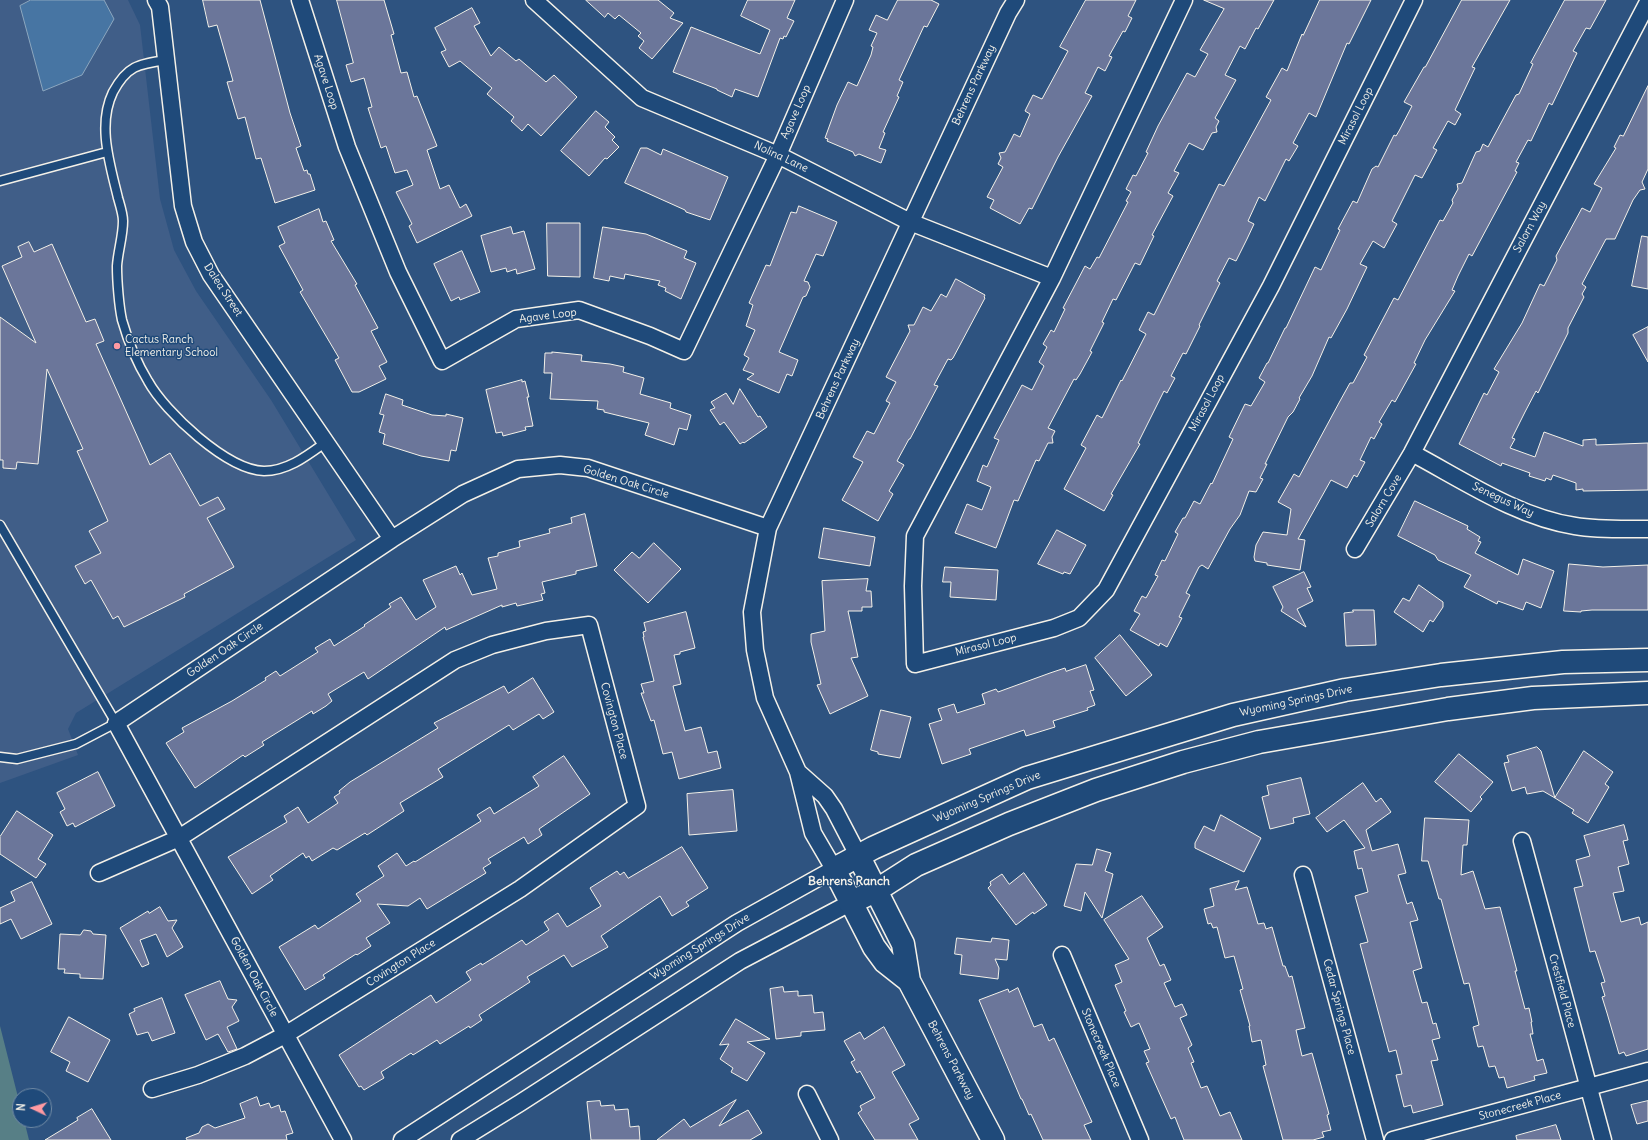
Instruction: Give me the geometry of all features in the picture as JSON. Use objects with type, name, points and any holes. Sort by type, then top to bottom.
[{"type":"street","name":"Dalea Street","points":[[156,0],[160,7],[183,206],[194,242],[212,275],[392,539]]},
{"type":"street","name":"Agave Loop","points":[[300,0],[350,154],[398,272],[442,361],[516,319],[579,310],[650,336],[684,351],[778,155],[845,0]]},
{"type":"street","name":"Nolina Lane","points":[[534,0],[642,98],[778,155],[910,222],[1052,278]]},
{"type":"street","name":"Behrens Parkway","points":[[909,981],[885,962],[874,947],[850,903],[834,869],[813,833],[798,772],[765,698],[755,650],[752,612],[768,528],[1008,13],[1016,0]]},
{"type":"street","name":"Mirasol Loop","points":[[1184,0],[1052,278],[915,536],[913,586],[915,664],[1054,628],[1079,618],[1106,590],[1271,286],[1414,0]]},
{"type":"street","name":"Salorn Way","points":[[1412,453],[1648,2]]},
{"type":"street","name":"Senegus Way","points":[[1412,453],[1504,502],[1539,517],[1575,526],[1648,529]]},
{"type":"street","name":"Salorn Cove","points":[[1355,549],[1412,453]]},
{"type":"street","name":"Golden Oak Circle","points":[[343,1140],[116,723],[392,539],[463,494],[518,469],[560,466],[588,468],[768,528]]},
{"type":"street","name":"Covington Place","points":[[99,873],[179,838],[455,660],[492,645],[546,631],[589,625],[637,806],[520,889],[285,1035],[245,1056],[198,1075],[152,1089]]},
{"type":"street","name":"Wyoming Springs Drive","points":[[402,1140],[737,923],[858,855],[1027,778],[1240,713],[1345,690],[1441,675],[1563,662],[1648,660]]},
{"type":"street","points":[[460,1140],[740,961],[877,890],[916,865],[1009,824],[1096,790],[1183,762],[1258,742],[1432,711],[1533,698],[1648,693]]},
{"type":"street","name":"Behrens Parkway","points":[[798,772],[825,796],[834,809],[877,890],[903,944],[909,981],[994,1140]]},
{"type":"street","name":"Crestfield Place","points":[[1522,841],[1603,1140]]},
{"type":"street","name":"Cedar Springs Place","points":[[1303,875],[1375,1140]]},
{"type":"street","name":"Stonecreek Place","points":[[1062,955],[1140,1140]]},
{"type":"street","name":"Stonecreek Place","points":[[1393,1140],[1648,1071]]},
{"type":"street","points":[[807,1094],[830,1140]]},
{"type":"lane","points":[[166,60],[141,63],[127,70],[108,103],[105,124],[107,152],[123,221],[117,267],[122,319],[133,352],[152,388],[168,408],[194,433],[221,454],[245,467],[264,471],[283,468],[298,462],[326,442]]},
{"type":"lane","points":[[0,181],[107,152]]},
{"type":"lane","points":[[0,525],[116,723],[76,744],[17,759],[0,758]]},
{"type":"shaded area","name":"Cactus Ranch Elementary School","points":[[0,0],[128,0],[140,25],[160,199],[174,250],[196,291],[271,400],[356,540],[76,713],[68,729],[78,755],[0,783]]},
{"type":"shaded area","points":[[31,0],[104,0],[114,19],[82,75],[43,91],[20,6]]},
{"type":"green space","points":[[0,1026],[16,1088],[12,1088],[12,1128],[26,1128],[29,1140],[0,1140]]},
{"type":"building","points":[[203,0],[260,0],[290,113],[301,146],[296,148],[304,171],[307,170],[308,174],[310,174],[315,190],[275,203],[261,158],[256,159],[245,117],[238,119],[227,82],[233,81],[217,25],[209,27]]},
{"type":"building","points":[[337,0],[384,0],[394,34],[391,35],[401,73],[407,72],[414,97],[417,96],[437,146],[427,150],[440,189],[449,185],[460,208],[466,204],[472,216],[417,243],[409,226],[412,224],[396,192],[413,185],[407,170],[395,173],[386,146],[381,148],[368,108],[372,107],[364,78],[351,82],[346,65],[353,63]]},
{"type":"building","points":[[586,0],[658,0],[674,13],[670,18],[683,23],[652,59],[639,48],[644,41],[638,36],[641,33],[619,15],[615,19],[608,13],[605,17]]},
{"type":"building","points":[[748,0],[795,0],[787,18],[794,21],[786,37],[784,36],[783,39],[780,38],[758,97],[735,89],[732,97],[717,89],[673,72],[691,27],[760,54],[770,30],[741,16]]},
{"type":"building","points":[[898,0],[931,0],[939,4],[927,27],[924,26],[899,80],[903,82],[897,96],[899,97],[883,132],[885,133],[879,148],[886,150],[881,163],[859,154],[855,156],[853,152],[827,141],[828,139],[825,138],[837,105],[848,82],[857,86],[871,55],[873,47],[871,46],[877,33],[869,30],[876,15],[887,20]]},
{"type":"building","points":[[1086,0],[1136,0],[1128,16],[1132,18],[1125,32],[1123,31],[1109,56],[1112,57],[1105,71],[1098,67],[1085,93],[1092,96],[1058,157],[1032,209],[1029,208],[1020,224],[990,208],[994,200],[987,197],[1003,167],[998,164],[1001,158],[999,153],[1005,152],[1014,134],[1020,137],[1030,114],[1025,111],[1033,95],[1042,99],[1068,51],[1060,47]]},
{"type":"building","points":[[1204,0],[1274,0],[1258,29],[1256,28],[1245,49],[1240,46],[1225,75],[1236,80],[1215,118],[1219,121],[1216,127],[1217,132],[1212,133],[1203,150],[1189,143],[1174,171],[1179,173],[1168,193],[1173,196],[1152,235],[1154,236],[1140,265],[1135,263],[1116,300],[1113,299],[1102,322],[1104,323],[1090,351],[1092,352],[1076,380],[1074,379],[1048,428],[1055,431],[1052,437],[1053,443],[1048,443],[1039,461],[1036,460],[1018,501],[1014,500],[996,548],[955,533],[967,504],[982,510],[991,487],[977,481],[983,465],[987,467],[999,440],[994,438],[1022,385],[1032,390],[1044,366],[1039,362],[1047,347],[1043,344],[1051,330],[1054,332],[1065,309],[1063,308],[1085,266],[1090,269],[1097,257],[1099,258],[1128,202],[1126,201],[1131,192],[1126,189],[1133,175],[1136,176],[1148,153],[1146,152],[1158,126],[1187,73],[1195,77],[1208,54],[1200,50],[1224,9]]},
{"type":"building","points":[[1320,0],[1371,0],[1349,44],[1347,43],[1316,117],[1309,113],[1293,143],[1298,146],[1289,161],[1286,159],[1265,201],[1259,197],[1248,221],[1254,224],[1247,239],[1236,261],[1229,258],[1217,281],[1220,283],[1199,325],[1200,326],[1186,354],[1183,353],[1171,376],[1175,378],[1167,393],[1164,391],[1138,443],[1140,444],[1111,494],[1113,495],[1104,511],[1064,489],[1086,448],[1081,445],[1097,415],[1102,418],[1121,380],[1122,381],[1146,334],[1139,330],[1148,312],[1154,315],[1219,184],[1224,186],[1271,100],[1266,97],[1282,68],[1287,71],[1302,34],[1303,35]]},
{"type":"building","points":[[1462,0],[1510,0],[1472,67],[1475,68],[1455,110],[1461,114],[1455,125],[1448,121],[1433,148],[1437,150],[1422,178],[1415,175],[1392,221],[1397,224],[1384,248],[1373,241],[1360,264],[1367,267],[1347,309],[1331,338],[1329,337],[1312,376],[1299,398],[1300,399],[1293,412],[1288,417],[1265,464],[1267,464],[1260,478],[1263,479],[1256,492],[1249,491],[1240,515],[1230,529],[1208,569],[1202,565],[1199,567],[1186,593],[1190,595],[1179,617],[1182,618],[1167,647],[1160,643],[1159,646],[1130,630],[1140,614],[1134,611],[1142,596],[1146,598],[1158,576],[1155,575],[1162,560],[1165,561],[1178,534],[1175,532],[1183,518],[1185,518],[1194,501],[1200,504],[1211,483],[1212,484],[1233,439],[1229,437],[1245,404],[1251,406],[1265,382],[1259,378],[1286,328],[1315,267],[1321,270],[1340,230],[1338,229],[1353,201],[1357,203],[1372,169],[1376,166],[1378,167],[1394,135],[1396,136],[1399,131],[1412,106],[1404,102]]},
{"type":"building","points":[[1565,0],[1606,0],[1590,29],[1586,28],[1573,51],[1577,53],[1552,105],[1549,103],[1531,141],[1528,140],[1516,162],[1519,163],[1515,171],[1517,172],[1472,256],[1469,254],[1452,290],[1455,291],[1425,340],[1414,363],[1416,364],[1395,402],[1392,400],[1379,422],[1382,424],[1374,439],[1371,437],[1360,460],[1365,462],[1357,477],[1354,475],[1347,488],[1331,480],[1298,539],[1305,540],[1300,570],[1267,565],[1267,563],[1255,561],[1254,557],[1256,545],[1263,532],[1287,535],[1291,509],[1278,502],[1294,474],[1299,477],[1350,383],[1353,383],[1367,357],[1364,355],[1394,298],[1398,300],[1440,220],[1443,221],[1453,203],[1452,200],[1458,189],[1457,184],[1462,183],[1476,152],[1480,151],[1483,144],[1488,147],[1516,95],[1519,94],[1533,64],[1531,63]]},
{"type":"building","points":[[472,8],[480,23],[474,26],[491,56],[499,47],[516,61],[519,59],[546,82],[554,75],[577,97],[541,136],[528,124],[522,131],[511,121],[514,117],[487,94],[492,88],[460,61],[449,67],[441,52],[446,50],[435,28]]},
{"type":"building","points":[[1648,86],[1648,169],[1642,182],[1645,189],[1640,190],[1633,200],[1615,239],[1606,239],[1582,284],[1586,287],[1582,294],[1584,297],[1538,393],[1536,391],[1512,438],[1515,439],[1510,448],[1535,457],[1544,432],[1583,446],[1583,440],[1596,439],[1596,445],[1648,443],[1648,490],[1576,490],[1576,483],[1553,475],[1551,480],[1546,478],[1545,481],[1529,476],[1530,473],[1502,463],[1501,466],[1459,444],[1484,393],[1487,395],[1499,372],[1494,369],[1522,323],[1540,284],[1544,286],[1557,260],[1556,256],[1582,208],[1590,212],[1602,188],[1594,184],[1616,148],[1614,147],[1620,135],[1623,136]]},
{"type":"building","points":[[596,111],[609,122],[605,127],[615,137],[612,140],[619,147],[607,159],[605,158],[589,176],[561,151]]},
{"type":"building","points":[[641,148],[647,148],[661,155],[663,149],[728,177],[710,220],[686,212],[685,210],[625,183]]},
{"type":"building","points":[[799,206],[837,222],[823,256],[816,254],[804,281],[808,282],[810,287],[806,296],[803,297],[779,352],[798,360],[792,376],[787,374],[779,393],[747,379],[754,374],[743,370],[749,358],[744,355],[755,330],[746,326],[753,305],[749,303],[766,265],[770,266],[791,212],[796,213]]},
{"type":"building","points":[[319,209],[323,222],[326,221],[334,240],[331,241],[357,284],[355,285],[378,328],[371,331],[387,362],[379,366],[386,379],[359,392],[352,392],[335,360],[339,358],[300,292],[303,290],[279,246],[285,243],[278,227]]},
{"type":"building","points":[[547,223],[580,223],[580,277],[548,276]]},
{"type":"building","points":[[511,227],[513,234],[524,231],[535,269],[517,274],[516,269],[507,272],[506,268],[491,272],[481,236]]},
{"type":"building","points":[[603,227],[646,234],[687,251],[684,258],[696,263],[681,299],[665,291],[666,288],[658,285],[660,281],[625,274],[624,279],[610,276],[609,281],[594,278]]},
{"type":"building","points":[[1642,236],[1648,237],[1648,289],[1632,286]]},
{"type":"building","points":[[29,242],[34,252],[52,244],[86,322],[95,319],[104,341],[96,344],[150,465],[170,453],[200,506],[218,497],[225,509],[207,518],[234,567],[184,594],[185,597],[124,627],[118,616],[113,619],[91,580],[85,584],[75,566],[101,553],[89,531],[108,521],[77,451],[83,449],[47,369],[38,464],[17,462],[16,469],[3,468],[3,460],[0,460],[0,317],[36,343],[2,266],[22,257],[18,247]]},
{"type":"building","points":[[462,251],[480,292],[460,300],[459,297],[451,301],[434,264]]},
{"type":"building","points":[[956,279],[985,295],[985,298],[953,358],[951,360],[948,359],[934,385],[938,386],[897,461],[904,465],[889,491],[893,494],[878,521],[842,500],[863,462],[853,457],[867,431],[874,434],[890,403],[886,401],[896,382],[886,377],[910,331],[908,325],[914,325],[923,307],[931,311],[941,294],[946,297]]},
{"type":"building","points":[[1648,327],[1648,362],[1633,335]]},
{"type":"building","points":[[552,352],[582,355],[581,361],[624,367],[623,372],[644,378],[640,394],[671,403],[670,408],[691,415],[687,430],[679,428],[674,445],[645,435],[649,423],[597,409],[598,401],[550,399],[552,373],[544,373],[545,353]]},
{"type":"building","points":[[522,380],[522,382],[525,381],[529,397],[527,397],[533,426],[525,427],[526,430],[503,436],[502,432],[496,433],[486,390]]},
{"type":"building","points":[[740,389],[758,417],[760,416],[767,427],[744,443],[743,442],[740,444],[724,422],[720,425],[710,410],[715,408],[711,402],[726,393],[733,404]]},
{"type":"building","points":[[386,394],[403,400],[402,405],[432,415],[446,416],[446,414],[463,418],[456,451],[451,450],[449,461],[421,456],[383,444],[385,434],[379,432],[384,415],[380,414]]},
{"type":"building","points":[[1415,501],[1468,526],[1467,529],[1480,537],[1478,541],[1481,542],[1475,553],[1518,575],[1523,559],[1554,571],[1541,608],[1526,602],[1523,610],[1498,601],[1497,604],[1464,587],[1471,575],[1438,560],[1435,555],[1398,536]]},
{"type":"building","points":[[585,514],[597,566],[576,571],[576,574],[542,582],[545,593],[541,594],[543,600],[517,606],[516,603],[502,607],[502,605],[446,630],[445,627],[368,679],[364,672],[328,694],[332,701],[326,706],[313,714],[312,711],[262,742],[264,745],[245,757],[243,755],[195,788],[166,743],[184,732],[182,728],[232,701],[266,680],[265,678],[276,671],[280,676],[318,652],[315,648],[330,639],[334,646],[391,607],[389,604],[401,597],[416,620],[436,607],[423,580],[456,566],[460,575],[462,573],[472,595],[497,589],[488,558],[498,556],[498,553],[520,547],[519,541],[550,533],[549,529],[572,523],[571,518]]},
{"type":"building","points":[[824,528],[875,537],[870,566],[819,558]]},
{"type":"building","points":[[1057,530],[1086,545],[1070,574],[1064,572],[1063,574],[1038,564]]},
{"type":"building","points":[[654,543],[681,569],[648,603],[614,570],[632,552],[639,558]]},
{"type":"building","points":[[1569,564],[1603,567],[1648,565],[1648,610],[1592,610],[1581,612],[1564,611]]},
{"type":"building","points":[[945,567],[998,570],[996,600],[950,597],[951,582],[943,582]]},
{"type":"building","points":[[1304,572],[1311,587],[1307,588],[1313,601],[1297,609],[1306,627],[1281,611],[1283,607],[1273,587]]},
{"type":"building","points":[[868,579],[866,591],[871,591],[872,607],[862,607],[862,611],[848,611],[858,657],[851,658],[868,696],[830,714],[817,685],[821,684],[811,642],[811,634],[825,631],[822,581]]},
{"type":"building","points":[[1419,585],[1443,602],[1443,607],[1433,622],[1430,620],[1423,632],[1394,612],[1403,598],[1409,601]]},
{"type":"building","points":[[1353,610],[1374,610],[1376,645],[1346,646],[1344,613],[1353,612]]},
{"type":"building","points":[[686,612],[695,648],[674,655],[681,684],[673,686],[685,731],[701,727],[708,753],[717,751],[721,768],[679,779],[672,752],[663,754],[654,720],[651,721],[641,693],[644,693],[641,684],[654,681],[643,632],[646,631],[644,623]]},
{"type":"building","points":[[1120,635],[1152,675],[1126,696],[1095,658]]},
{"type":"building","points":[[1086,665],[1094,690],[1090,691],[1095,705],[1087,708],[1088,710],[1053,721],[1055,727],[1026,736],[1024,730],[969,749],[971,754],[942,764],[929,724],[942,720],[938,709],[954,704],[957,713],[985,704],[982,694],[996,689],[998,692],[1065,668],[1066,671]]},
{"type":"building","points":[[533,678],[554,712],[543,719],[539,714],[513,730],[509,725],[438,769],[443,777],[400,803],[404,811],[367,835],[365,833],[337,850],[333,848],[312,861],[309,856],[306,858],[303,853],[270,876],[273,880],[252,894],[228,857],[287,822],[284,816],[298,807],[308,823],[338,803],[334,797],[350,782],[438,728],[434,723],[504,686],[508,693]]},
{"type":"building","points":[[881,710],[911,717],[900,758],[878,754],[878,752],[871,750]]},
{"type":"building","points":[[1537,747],[1541,751],[1555,798],[1543,791],[1527,794],[1525,787],[1512,791],[1504,763],[1509,762],[1507,756]]},
{"type":"building","points":[[1584,751],[1613,772],[1605,784],[1609,787],[1588,823],[1572,813],[1574,810],[1555,798]]},
{"type":"building","points":[[1459,754],[1493,782],[1480,797],[1482,799],[1471,812],[1435,782]]},
{"type":"building","points":[[564,756],[590,794],[539,829],[542,835],[528,844],[524,837],[488,859],[491,863],[483,868],[486,873],[427,909],[420,898],[408,906],[377,904],[390,923],[366,938],[371,946],[323,975],[325,978],[305,990],[279,947],[315,925],[318,929],[361,901],[356,894],[384,876],[378,866],[397,853],[406,866],[414,861],[415,862],[481,821],[477,815],[490,807],[494,814],[539,786],[533,777]]},
{"type":"building","points":[[98,772],[115,806],[75,827],[73,823],[67,826],[60,812],[65,809],[57,793]]},
{"type":"building","points":[[1301,778],[1310,814],[1293,818],[1294,823],[1270,829],[1262,797],[1269,795],[1267,786]]},
{"type":"building","points":[[1363,783],[1376,802],[1381,798],[1391,812],[1366,830],[1372,851],[1398,844],[1406,873],[1398,875],[1407,904],[1412,902],[1418,920],[1410,922],[1422,968],[1413,971],[1422,1003],[1427,1002],[1433,1024],[1436,1023],[1440,1038],[1432,1040],[1438,1060],[1431,1061],[1443,1105],[1413,1113],[1411,1105],[1404,1107],[1396,1075],[1402,1074],[1396,1050],[1389,1052],[1360,944],[1368,942],[1355,896],[1368,892],[1362,868],[1358,869],[1354,851],[1365,848],[1344,820],[1327,832],[1316,818]]},
{"type":"building","points":[[733,790],[737,831],[689,835],[687,794]]},
{"type":"building","points":[[17,811],[53,835],[38,859],[46,864],[36,878],[0,854],[0,837]]},
{"type":"building","points":[[1221,815],[1261,838],[1244,872],[1195,848],[1195,843],[1204,826],[1214,831]]},
{"type":"building","points":[[1425,818],[1469,820],[1467,845],[1463,845],[1461,875],[1473,871],[1485,909],[1500,907],[1517,971],[1515,971],[1525,1009],[1529,1008],[1533,1034],[1530,1034],[1537,1061],[1543,1059],[1547,1073],[1534,1076],[1535,1080],[1507,1088],[1504,1077],[1499,1078],[1495,1066],[1489,1067],[1483,1046],[1478,1047],[1473,1027],[1479,1025],[1469,983],[1464,984],[1441,899],[1439,899],[1428,861],[1422,861]]},
{"type":"building","points":[[1624,825],[1628,840],[1623,841],[1629,864],[1618,867],[1624,891],[1613,893],[1621,922],[1639,917],[1641,925],[1648,922],[1648,1049],[1626,1056],[1624,1052],[1619,1054],[1602,997],[1605,996],[1601,983],[1605,982],[1595,951],[1590,952],[1574,888],[1583,886],[1576,860],[1590,856],[1584,836]]},
{"type":"building","points":[[682,847],[708,888],[686,902],[689,906],[672,916],[660,896],[601,936],[608,947],[572,967],[564,955],[527,977],[530,982],[479,1015],[482,1020],[470,1028],[469,1026],[440,1044],[437,1040],[413,1055],[411,1053],[381,1072],[384,1078],[364,1090],[361,1086],[359,1087],[339,1055],[431,995],[436,1003],[471,980],[466,972],[481,963],[482,965],[522,940],[526,945],[549,930],[544,922],[558,913],[567,927],[601,906],[590,888],[617,871],[620,875],[624,872],[628,878]]},
{"type":"building","points":[[1097,849],[1111,853],[1105,871],[1113,874],[1102,918],[1085,892],[1081,911],[1064,906],[1076,864],[1092,865]]},
{"type":"building","points":[[1024,873],[1047,905],[1034,914],[1033,912],[1016,925],[988,888],[991,885],[990,882],[1002,874],[1009,884]]},
{"type":"building","points":[[1239,881],[1235,890],[1247,887],[1258,924],[1264,923],[1266,929],[1272,927],[1283,966],[1285,966],[1289,977],[1292,976],[1305,1028],[1296,1030],[1302,1056],[1312,1053],[1329,1114],[1327,1115],[1331,1130],[1322,1132],[1324,1137],[1313,1140],[1283,1140],[1263,1066],[1266,1065],[1261,1040],[1252,1042],[1250,1026],[1240,990],[1243,989],[1234,956],[1225,958],[1217,927],[1213,928],[1211,923],[1208,924],[1204,909],[1214,906],[1210,889]]},
{"type":"building","points":[[32,882],[52,924],[21,939],[11,919],[0,924],[0,908],[15,901],[11,892]]},
{"type":"building","points":[[1142,896],[1163,927],[1147,938],[1160,966],[1164,964],[1171,980],[1164,983],[1175,1007],[1182,1004],[1187,1015],[1180,1018],[1192,1045],[1188,1048],[1194,1062],[1191,1063],[1201,1088],[1207,1086],[1220,1116],[1230,1112],[1242,1140],[1184,1140],[1175,1117],[1171,1119],[1146,1063],[1149,1062],[1144,1051],[1150,1049],[1139,1023],[1131,1027],[1124,1012],[1126,1011],[1115,985],[1122,982],[1115,965],[1129,959],[1104,920]]},
{"type":"building","points":[[160,907],[168,921],[177,920],[172,928],[183,947],[167,957],[156,934],[140,940],[149,964],[142,967],[120,928],[148,911],[149,913]]},
{"type":"building","points":[[84,930],[91,931],[93,934],[106,935],[103,979],[80,978],[80,974],[64,973],[65,969],[58,969],[60,934],[80,935]]},
{"type":"building","points":[[957,938],[991,942],[992,938],[1009,940],[1007,960],[995,959],[999,968],[998,979],[960,974],[962,955],[955,954]]},
{"type":"building","points":[[220,981],[228,999],[237,1000],[232,1007],[239,1021],[227,1027],[237,1049],[228,1052],[218,1034],[206,1040],[185,995]]},
{"type":"building","points":[[783,987],[784,992],[798,991],[798,996],[812,995],[814,1013],[823,1012],[825,1030],[801,1032],[801,1036],[776,1039],[770,989]]},
{"type":"building","points":[[1018,988],[1034,1027],[1042,1024],[1049,1041],[1054,1038],[1092,1122],[1084,1125],[1091,1140],[1043,1140],[1031,1114],[1029,1115],[1021,1099],[979,1000],[1008,989],[1009,992]]},
{"type":"building","points":[[162,998],[175,1033],[152,1041],[148,1032],[137,1035],[129,1014],[135,1011],[134,1009]]},
{"type":"building","points":[[69,1017],[110,1040],[88,1082],[66,1071],[70,1062],[51,1052]]},
{"type":"building","points":[[736,1019],[770,1039],[747,1042],[765,1053],[747,1081],[731,1072],[733,1068],[720,1059],[729,1044],[720,1045]]},
{"type":"building","points":[[884,1027],[905,1065],[892,1072],[919,1119],[909,1124],[918,1140],[875,1140],[858,1113],[862,1110],[860,1106],[875,1098],[860,1071],[857,1073],[851,1062],[855,1060],[844,1041],[860,1032],[864,1039]]},
{"type":"building","points":[[257,1097],[260,1106],[269,1103],[271,1108],[279,1105],[281,1112],[285,1111],[293,1133],[286,1135],[287,1140],[187,1140],[186,1138],[199,1133],[202,1127],[208,1124],[215,1128],[245,1118],[240,1104]]},
{"type":"building","points":[[736,1100],[719,1126],[748,1110],[762,1133],[750,1140],[657,1140],[684,1119],[690,1127]]},
{"type":"building","points":[[600,1101],[601,1106],[614,1105],[615,1110],[628,1109],[630,1127],[639,1126],[640,1140],[591,1140],[587,1102]]},
{"type":"building","points":[[1648,1101],[1648,1121],[1637,1124],[1631,1105]]},
{"type":"building","points":[[92,1109],[111,1140],[45,1140],[78,1120],[77,1118]]},
{"type":"building","points":[[1556,1125],[1561,1140],[1517,1140],[1516,1136]]},
{"type":"place","name":"Cactus Ranch Elementary School","points":[[117,346]]},
{"type":"district","name":"Behrens Ranch","points":[[849,882]]}]
